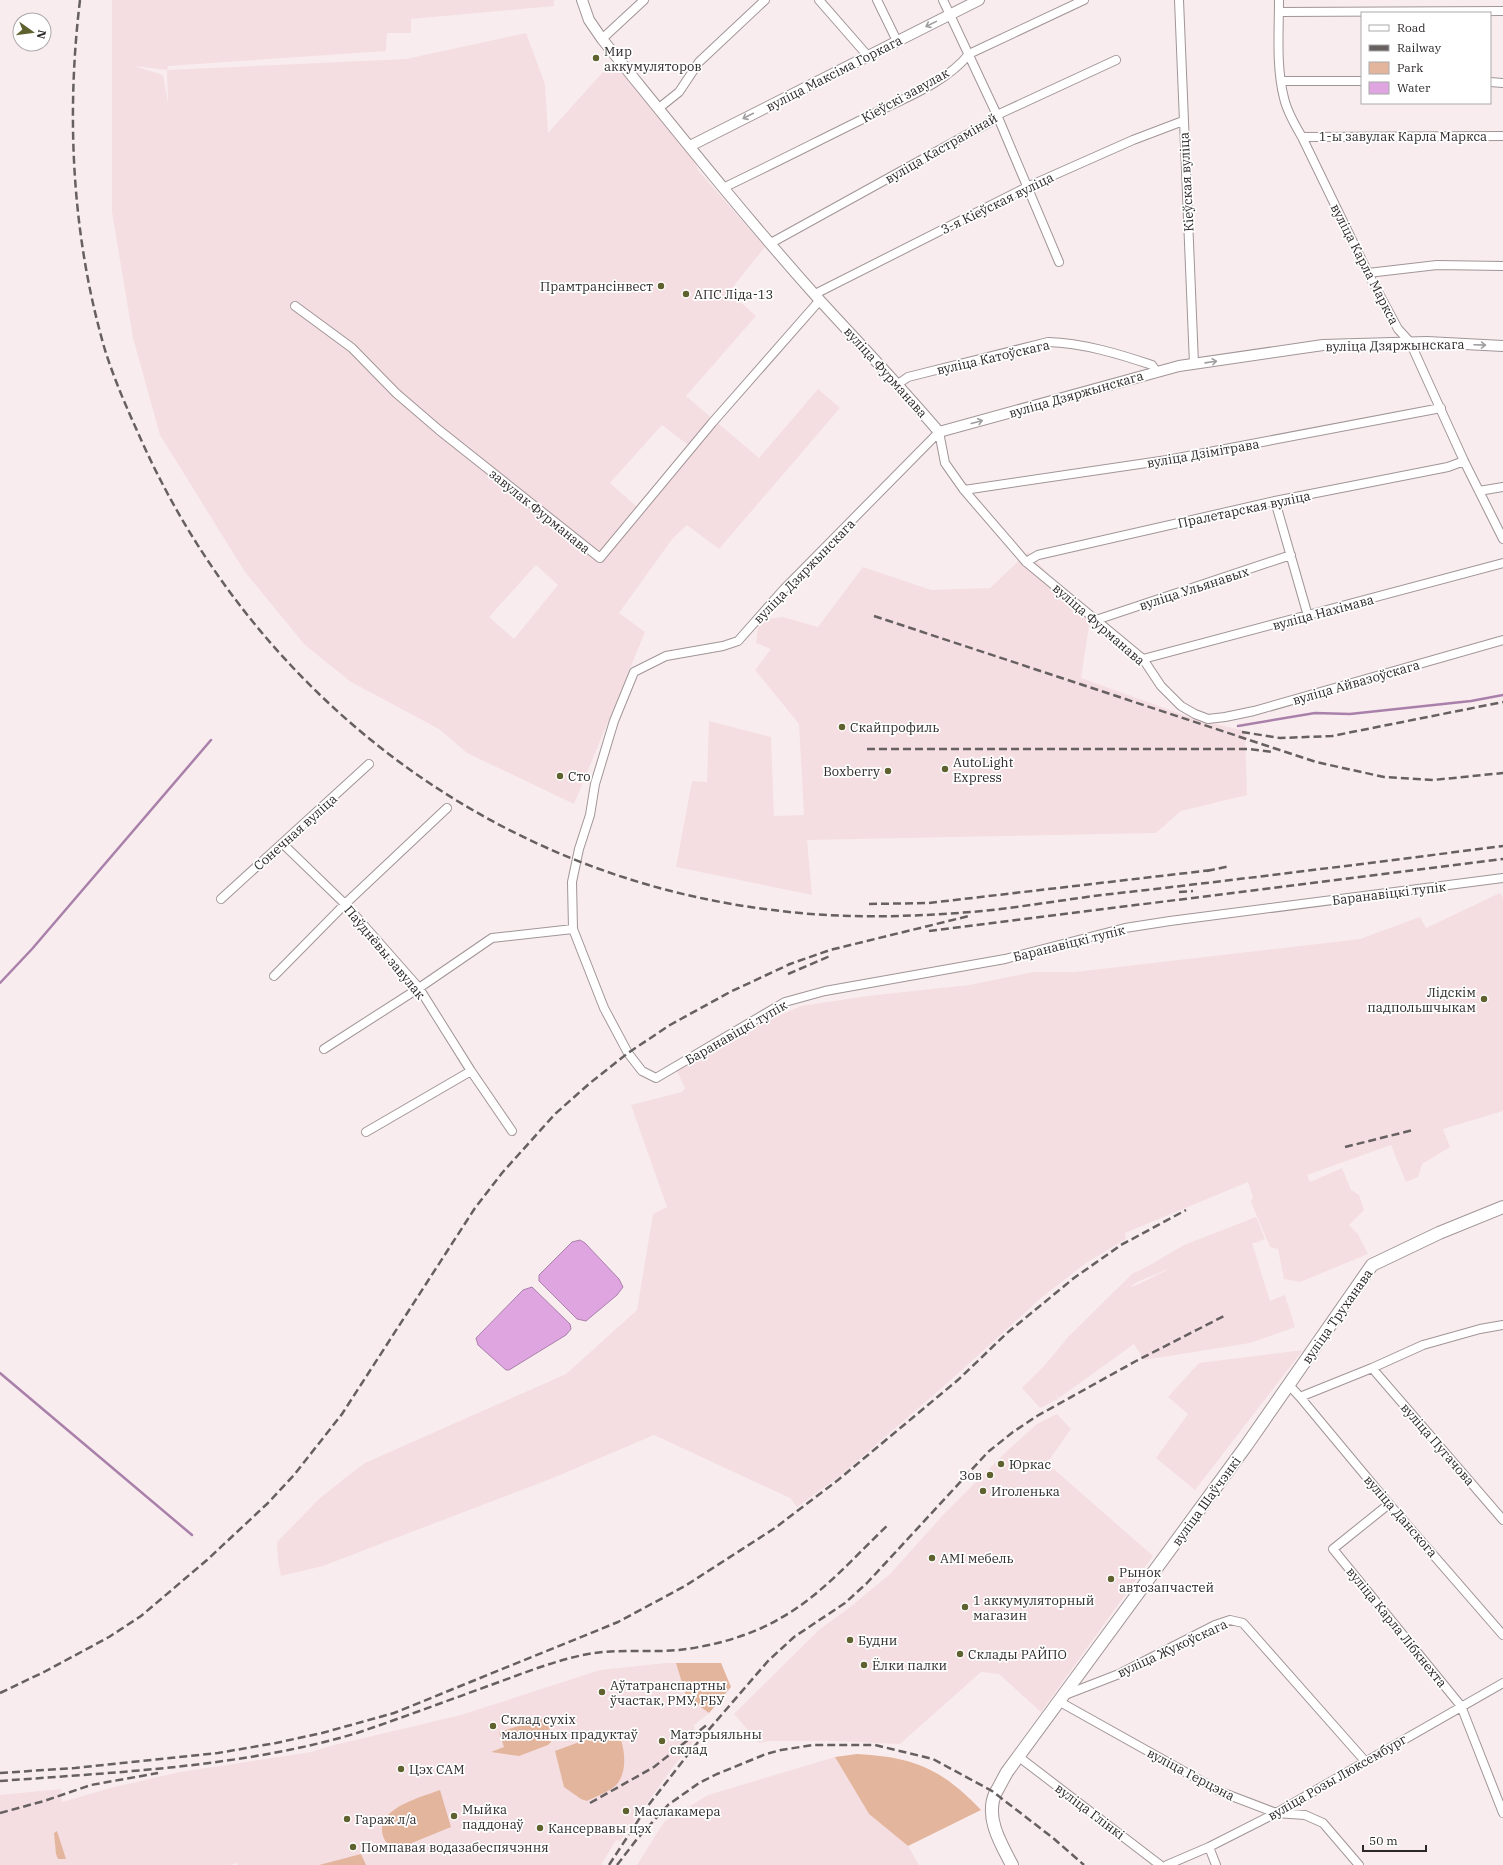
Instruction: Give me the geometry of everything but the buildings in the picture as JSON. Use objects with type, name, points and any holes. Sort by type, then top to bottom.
[{"type":"main road","name":"вуліца Труханава","points":[[1289,1385],[1372,1265],[1439,1233],[1503,1207]]},
{"type":"main road","name":"вуліца Шаўчэнкі","points":[[1012,1865],[998,1838],[993,1821],[992,1807],[995,1795],[1007,1772],[1289,1385]]},
{"type":"street","name":"вуліца Фурманава","points":[[582,0],[589,20],[602,39],[723,188],[817,297],[898,384],[939,432],[945,463],[964,490],[1026,562],[1143,659],[1161,686],[1181,706],[1195,714],[1208,718]]},
{"type":"street","points":[[602,39],[644,0]]},
{"type":"street","points":[[659,108],[679,92],[699,62],[765,0]]},
{"type":"street","points":[[819,0],[867,55]]},
{"type":"street","points":[[877,0],[897,40]]},
{"type":"street","points":[[943,0],[997,115],[1059,262]]},
{"type":"street","name":"вуліца Максіма Горкага","points":[[690,146],[867,55],[979,0]]},
{"type":"street","name":"Кіеўскі завулак","points":[[723,188],[770,166],[928,86],[961,64],[969,54],[1084,0]]},
{"type":"street","name":"Кіеўская вуліца","points":[[1179,0],[1194,364]]},
{"type":"street","name":"вуліца Карла Маркса","points":[[1279,0],[1281,81],[1284,99],[1292,120],[1302,137],[1368,273],[1398,329],[1410,342],[1464,461],[1503,539]]},
{"type":"street","points":[[1279,12],[1503,11]]},
{"type":"street","name":"вуліца Кастрамінай","points":[[771,243],[990,122],[997,115],[1116,60]]},
{"type":"street","points":[[1281,81],[1361,81]]},
{"type":"street","points":[[1491,82],[1503,82]]},
{"type":"street","name":"3-я Кіеўская вуліца","points":[[817,297],[1027,187],[1133,140],[1183,121]]},
{"type":"street","name":"1-ы завулак Карла Маркса","points":[[1302,137],[1503,136]]},
{"type":"street","points":[[1368,273],[1437,265],[1503,266]]},
{"type":"street","name":"завулак Фурманава","points":[[295,306],[352,348],[396,393],[439,430],[600,558],[817,297]]},
{"type":"street","name":"вуліца Катоўскага","points":[[898,384],[908,377],[1048,342],[1085,346],[1139,361],[1152,365],[1156,372]]},
{"type":"street","name":"вуліца Дзяржынскага","points":[[573,929],[572,882],[579,849],[590,815],[595,784],[614,721],[634,672],[666,656],[723,646],[738,641],[784,589],[939,432],[1156,372],[1194,364],[1323,345],[1410,342],[1503,346]]},
{"type":"street","name":"вуліца Дзімітрава","points":[[964,490],[1167,460],[1441,408]]},
{"type":"street","name":"Пралетарская вуліца","points":[[1026,562],[1038,555],[1275,501],[1448,467],[1464,461]]},
{"type":"street","points":[[1479,491],[1503,487]]},
{"type":"street","points":[[1275,501],[1308,616]]},
{"type":"street","name":"вуліца Ульянавых","points":[[1096,620],[1291,556]]},
{"type":"street","name":"вуліца Нахімава","points":[[1143,659],[1503,563]]},
{"type":"street","name":"вуліца Айвазоўскага","points":[[1208,718],[1225,718],[1254,711],[1503,640]]},
{"type":"street","name":"Сонечная вуліца","points":[[221,899],[369,764]]},
{"type":"street","points":[[274,976],[345,904],[448,808]]},
{"type":"street","name":"Паўднёвы завулак","points":[[283,844],[345,904],[419,988],[471,1071],[512,1131]]},
{"type":"street","name":"Баранавіцкі тупік","points":[[573,929],[604,1008],[628,1053],[642,1071],[656,1078],[784,1002],[825,991],[1005,959],[1125,928],[1503,878]]},
{"type":"street","points":[[324,1049],[419,988],[492,938],[573,929]]},
{"type":"street","points":[[366,1132],[471,1071]]},
{"type":"street","points":[[1289,1385],[1300,1397],[1372,1368],[1423,1345],[1480,1329],[1503,1325]]},
{"type":"street","name":"вуліца Пугачова","points":[[1372,1368],[1503,1520]]},
{"type":"street","name":"вуліца Данскога","points":[[1300,1397],[1389,1504],[1503,1635]]},
{"type":"street","name":"вуліца Карла Лібкнехта","points":[[1389,1504],[1333,1549],[1461,1706],[1503,1813]]},
{"type":"street","name":"вуліца Жукоўскага","points":[[1062,1698],[1119,1674],[1215,1625],[1230,1620],[1243,1623],[1365,1761]]},
{"type":"street","name":"вуліца Розы Люксембург","points":[[1167,1865],[1209,1847],[1276,1813],[1503,1683]]},
{"type":"street","name":"вуліца Герцэна","points":[[1062,1698],[1221,1792],[1276,1813],[1305,1814],[1323,1823],[1359,1865]]},
{"type":"street","name":"вуліца Глінкі","points":[[1019,1757],[1160,1865]]},
{"type":"street","points":[[1209,1847],[1216,1865]]},
{"type":"shaded area","points":[[112,0],[554,0],[554,6],[411,19],[411,33],[387,33],[386,51],[168,66],[167,70],[406,59],[526,33],[545,84],[548,133],[612,62],[691,153],[698,170],[765,247],[729,292],[756,316],[686,396],[759,458],[818,389],[840,408],[719,549],[687,525],[673,538],[619,613],[645,632],[574,804],[467,753],[439,729],[351,682],[305,645],[245,572],[160,435],[133,338],[112,212]],"holes":[[[134,66],[167,70],[168,103],[163,75]],[[662,425],[688,445],[636,506],[610,483]],[[536,565],[558,585],[514,639],[489,617]]]},
{"type":"shaded area","points":[[1028,552],[1090,619],[1081,678],[1192,718],[1245,731],[1247,795],[1181,811],[1156,833],[807,840],[812,895],[676,867],[692,781],[707,782],[709,721],[771,737],[774,816],[804,815],[799,724],[755,670],[771,649],[756,643],[758,627],[767,619],[783,617],[818,627],[863,567],[931,590],[990,588]]},
{"type":"shaded area","points":[[1500,893],[1503,898],[1503,1111],[1443,1129],[1450,1147],[1422,1164],[1418,1177],[1406,1182],[1391,1145],[1307,1175],[1310,1182],[1342,1168],[1351,1190],[1359,1195],[1364,1210],[1349,1225],[1358,1234],[1368,1254],[1300,1282],[1284,1279],[1278,1249],[1270,1247],[1251,1202],[1253,1197],[1248,1182],[1125,1233],[1126,1239],[1086,1263],[1041,1298],[952,1379],[841,1475],[797,1507],[790,1498],[654,1435],[553,1478],[323,1566],[281,1576],[278,1562],[277,1542],[319,1499],[365,1463],[566,1374],[637,1310],[653,1214],[667,1207],[631,1105],[682,1092],[685,1088],[677,1071],[735,1039],[753,1027],[801,1006],[867,996],[969,985],[1033,972],[1075,972],[1360,939],[1420,917],[1426,928]]},
{"type":"shaded area","points":[[1256,1217],[1265,1239],[1252,1243],[1270,1301],[1285,1295],[1295,1327],[1250,1343],[1144,1360],[1134,1344],[1059,1398],[1056,1395],[1058,1399],[1040,1408],[1022,1388],[1045,1365],[1069,1336],[1132,1274],[1184,1245]],"holes":[[[1173,1267],[1130,1287],[1137,1282]]]},
{"type":"shaded area","points":[[1303,1350],[1195,1490],[1156,1458],[1188,1414],[1168,1397],[1199,1363]]},
{"type":"shaded area","points":[[1057,1414],[1071,1429],[1047,1463],[1153,1556],[1041,1712],[999,1674],[981,1672],[900,1744],[835,1741],[769,1741],[759,1743],[734,1714],[820,1629],[849,1608],[890,1574],[943,1515],[1010,1448],[1037,1424]]},
{"type":"shaded area","points":[[666,1663],[721,1663],[731,1687],[709,1713],[694,1725],[695,1735],[697,1737],[673,1767],[620,1841],[616,1840],[601,1865],[238,1865],[237,1863],[230,1865],[0,1865],[0,1795],[61,1789],[62,1802],[114,1787],[180,1772],[311,1752],[330,1746],[461,1715],[600,1670]]},
{"type":"shaded area","points":[[835,1757],[869,1814],[908,1846],[919,1865],[637,1865],[664,1822],[708,1795]]},
{"type":"green space","points":[[676,1663],[721,1663],[731,1687],[709,1713],[686,1696]]},
{"type":"green space","points":[[548,1717],[551,1742],[548,1745],[519,1756],[491,1752],[504,1747],[499,1732]]},
{"type":"green space","points":[[609,1731],[618,1733],[622,1745],[624,1752],[623,1773],[617,1784],[612,1789],[587,1801],[581,1799],[564,1787],[555,1751]]},
{"type":"green space","points":[[857,1754],[894,1758],[925,1767],[953,1784],[981,1810],[908,1846],[869,1814],[835,1757]]},
{"type":"green space","points":[[440,1790],[451,1827],[397,1849],[386,1842],[382,1831],[383,1823],[388,1815],[404,1804]]},
{"type":"green space","points":[[57,1831],[66,1859],[58,1859],[56,1854],[54,1833]]},
{"type":"green space","points":[[361,1854],[366,1865],[319,1865]]},
{"type":"water","points":[[580,1240],[585,1243],[619,1279],[623,1287],[617,1295],[586,1321],[577,1319],[539,1281],[539,1275],[572,1242]]},
{"type":"water","points":[[532,1287],[570,1324],[571,1329],[566,1335],[509,1370],[506,1370],[478,1345],[476,1338],[523,1290]]},
{"type":"waterway","points":[[1238,726],[1315,713],[1350,714],[1471,701],[1503,695]]},
{"type":"waterway","points":[[0,983],[32,949],[211,740]]},
{"type":"waterway","points":[[0,1373],[192,1535]]},
{"type":"railway","points":[[80,0],[73,88],[73,132],[75,176],[85,264],[105,350],[127,409],[143,444],[192,537],[252,621],[322,697],[400,762],[486,817],[578,861],[677,893],[781,911],[806,914],[856,916],[932,915],[1012,908],[1102,895],[1503,846]]},
{"type":"railway","points":[[874,616],[1316,762],[1384,777],[1433,780],[1503,773]]},
{"type":"railway","points":[[1242,732],[1280,738],[1332,736],[1503,702]]},
{"type":"railway","points":[[867,749],[1249,749],[1273,752]]},
{"type":"railway","points":[[929,931],[1503,859]]},
{"type":"railway","points":[[1207,871],[1230,866]]},
{"type":"railway","points":[[869,904],[929,903],[1212,870]]},
{"type":"railway","points":[[1179,892],[1193,891]]},
{"type":"railway","points":[[0,1693],[44,1672],[109,1637],[141,1616],[207,1560],[268,1503],[294,1475],[342,1414],[475,1208],[502,1173],[555,1114],[590,1083],[628,1053],[670,1025],[730,992],[790,964],[830,950],[969,916]]},
{"type":"railway","points":[[788,974],[830,956]]},
{"type":"railway","points":[[1345,1147],[1413,1130]]},
{"type":"railway","points":[[0,1773],[75,1768],[218,1753],[322,1733],[394,1713],[618,1622],[685,1586],[775,1528],[838,1480],[959,1379],[1007,1333],[1074,1278],[1121,1245],[1186,1210]]},
{"type":"railway","points":[[609,1865],[647,1807],[693,1748],[768,1661],[794,1637],[845,1603],[867,1583],[988,1452],[1013,1432],[1037,1416],[1136,1361],[1224,1316]]},
{"type":"railway","points":[[0,1781],[135,1771],[225,1761],[270,1754],[357,1733],[535,1669],[583,1655],[619,1651],[679,1650],[718,1643],[744,1635],[768,1625],[794,1610],[823,1588],[889,1524]]},
{"type":"railway","points":[[590,1803],[654,1767],[709,1723]]},
{"type":"railway","points":[[617,1865],[637,1839],[668,1805],[699,1783],[766,1754],[813,1745],[875,1745],[933,1759],[992,1791],[1053,1838],[1084,1865]]},
{"type":"railway","points":[[0,1813],[44,1801],[91,1785],[158,1773]]},
{"type":"place","name":"Мир аккумуляторов","points":[[596,58]]},
{"type":"place","name":"Прамтрансінвест","points":[[661,286]]},
{"type":"place","name":"АПС Ліда-13","points":[[686,294]]},
{"type":"place","name":"Скайпрофиль","points":[[842,727]]},
{"type":"place","name":"AutoLight Express","points":[[945,769]]},
{"type":"place","name":"Boxberry","points":[[888,771]]},
{"type":"place","name":"Сто","points":[[560,776]]},
{"type":"place","name":"Лідскім падпольшчыкам","points":[[1484,999]]},
{"type":"place","name":"Юркас","points":[[1001,1464]]},
{"type":"place","name":"Зов","points":[[990,1475]]},
{"type":"place","name":"Иголенька","points":[[983,1491]]},
{"type":"place","name":"AMI мебель","points":[[932,1558]]},
{"type":"place","name":"Рынок автозапчастей","points":[[1111,1579]]},
{"type":"place","name":"1 аккумуляторный магазин","points":[[965,1607]]},
{"type":"place","name":"Будни","points":[[850,1640]]},
{"type":"place","name":"Склады РАЙПО","points":[[960,1654]]},
{"type":"place","name":"Ёлки палки","points":[[864,1665]]},
{"type":"place","name":"Аўтатранспартны ўчастак, РМУ, РБУ","points":[[602,1692]]},
{"type":"place","name":"Склад сухіх малочных прадуктаў","points":[[493,1726]]},
{"type":"place","name":"Матэрыяльны склад","points":[[662,1741]]},
{"type":"place","name":"Цэх САМ","points":[[401,1769]]},
{"type":"place","name":"Маслакамера","points":[[626,1811]]},
{"type":"place","name":"Мыйка паддонаў","points":[[454,1816]]},
{"type":"place","name":"Гараж л/а","points":[[347,1819]]},
{"type":"place","name":"Кансервавы цэх","points":[[540,1828]]},
{"type":"place","name":"Помпавая водазабеспячэння","points":[[353,1847]]}]
